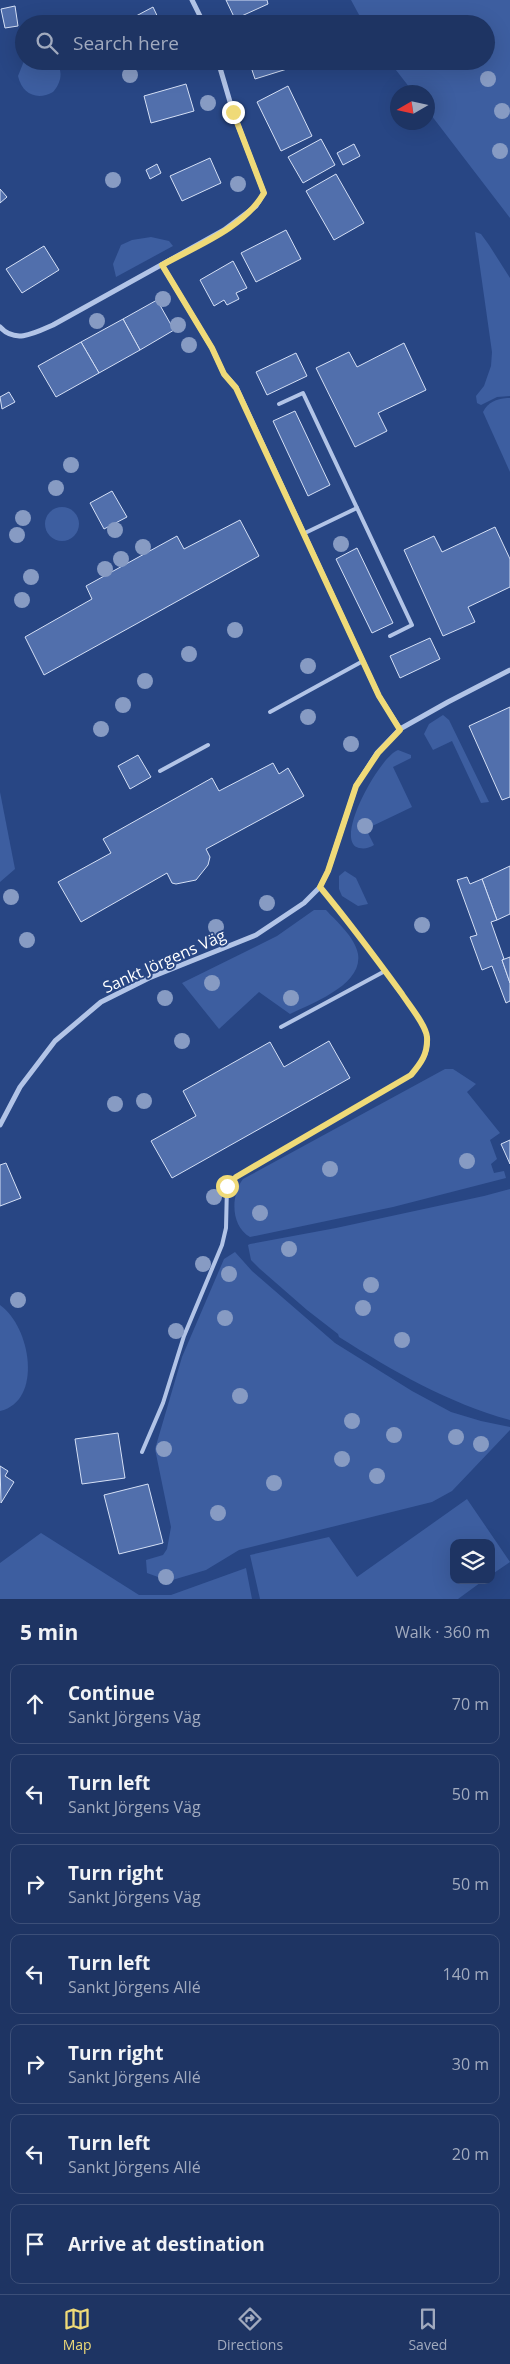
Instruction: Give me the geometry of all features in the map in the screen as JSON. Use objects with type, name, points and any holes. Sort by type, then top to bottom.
[{"type":"street","points":[[192,0],[200,15]]},
{"type":"street","points":[[0,327],[6,333],[20,337],[33,334],[224,230],[256,206],[264,193],[233,112],[221,70]]},
{"type":"street","points":[[162,265],[212,348],[224,374],[236,388],[305,533],[379,696],[400,730]]},
{"type":"street","name":"Sankt Jörgens Väg","points":[[0,1124],[20,1087],[55,1041],[102,1002],[149,978],[256,935],[304,903],[320,887],[328,871],[356,786],[378,753],[400,730],[462,694],[510,670]]},
{"type":"lane","points":[[279,404],[302,393],[412,625],[390,636]]},
{"type":"lane","points":[[305,533],[357,508]]},
{"type":"lane","points":[[270,712],[363,661]]},
{"type":"lane","points":[[160,771],[208,745]]},
{"type":"lane","points":[[142,1452],[163,1403],[184,1336],[222,1246],[226,1228],[227,1186],[236,1177],[411,1075],[422,1061],[427,1050],[427,1034],[362,937],[320,887]]},
{"type":"lane","points":[[281,1028],[385,971]]},
{"type":"shaded area","points":[[351,0],[510,0],[510,218],[435,120],[435,85],[408,85],[396,70],[495,70],[495,15],[359,15]]},
{"type":"shaded area","points":[[20,70],[60,70],[58,85],[53,92],[41,96],[36,96],[27,91],[18,76]]},
{"type":"shaded area","points":[[475,232],[481,234],[510,278],[510,396],[497,397],[481,405],[477,403],[476,396],[484,386],[491,366],[492,352]]},
{"type":"shaded area","points":[[151,237],[169,241],[173,246],[116,277],[113,264],[121,245],[132,240]]},
{"type":"shaded area","points":[[510,398],[510,472],[483,412],[493,402],[499,399]]},
{"type":"shaded area","points":[[62,507],[74,512],[79,524],[74,536],[62,541],[50,536],[45,524],[50,512]]},
{"type":"shaded area","points":[[443,715],[449,720],[489,802],[481,803],[452,741],[433,750],[424,734],[429,724]]},
{"type":"shaded area","points":[[398,750],[411,755],[411,758],[393,767],[412,807],[366,829],[374,845],[367,848],[359,848],[352,842],[351,831],[355,816],[371,782],[390,756]]},
{"type":"shaded area","points":[[0,792],[15,869],[0,882]]},
{"type":"shaded area","points":[[345,871],[356,878],[368,904],[358,906],[342,896],[339,889],[339,876]]},
{"type":"shaded area","points":[[314,910],[326,910],[345,930],[353,942],[358,954],[357,965],[353,975],[344,984],[323,998],[290,1014],[259,992],[219,1029],[182,983],[277,936]]},
{"type":"shaded area","points":[[445,1069],[453,1069],[476,1084],[467,1092],[500,1133],[490,1140],[497,1159],[491,1164],[494,1173],[504,1171],[506,1178],[393,1207],[250,1237],[243,1232],[236,1218],[235,1201],[236,1193],[243,1179]]},
{"type":"shaded area","points":[[510,1189],[510,1420],[465,1405],[421,1385],[359,1350],[339,1337],[338,1334],[307,1310],[251,1260],[248,1245],[250,1244],[336,1228]]},
{"type":"shaded area","points":[[235,1252],[252,1271],[335,1343],[412,1391],[451,1412],[510,1427],[510,1430],[452,1491],[432,1502],[239,1550],[206,1570],[169,1581],[147,1573],[146,1560],[163,1555],[167,1549],[171,1527],[155,1449],[182,1357],[224,1259]]},
{"type":"shaded area","points":[[0,1305],[11,1315],[19,1329],[28,1362],[27,1379],[22,1393],[14,1404],[0,1411]]},
{"type":"shaded area","points":[[467,1499],[494,1539],[450,1539],[450,1584],[479,1584],[458,1599],[260,1599],[250,1555],[329,1537],[357,1577]]},
{"type":"shaded area","points":[[41,1533],[139,1595],[171,1595],[246,1568],[252,1599],[0,1599],[0,1563]]},
{"type":"shaded area","points":[[495,1540],[510,1562],[495,1572]]},
{"type":"building","points":[[226,0],[267,0],[268,4],[244,15],[233,15]]},
{"type":"building","points":[[15,6],[15,26],[5,28],[1,9]]},
{"type":"building","points":[[153,7],[157,15],[138,15]]},
{"type":"building","points":[[252,70],[284,70],[255,79]]},
{"type":"building","points":[[186,84],[194,111],[151,123],[144,96]]},
{"type":"building","points":[[288,86],[312,136],[281,151],[257,102]]},
{"type":"building","points":[[321,139],[335,165],[303,183],[288,157]]},
{"type":"building","points":[[354,144],[360,156],[343,165],[337,153]]},
{"type":"building","points":[[210,158],[221,183],[182,201],[170,176]]},
{"type":"building","points":[[157,164],[161,173],[150,179],[146,170]]},
{"type":"building","points":[[336,174],[364,223],[334,240],[306,191]]},
{"type":"building","points":[[0,189],[7,197],[0,203]]},
{"type":"building","points":[[286,230],[301,259],[256,282],[241,253]]},
{"type":"building","points":[[44,246],[59,270],[22,293],[6,269]]},
{"type":"building","points":[[233,261],[247,288],[236,293],[239,299],[227,305],[224,300],[214,306],[200,280]]},
{"type":"building","points":[[157,300],[174,330],[140,350],[123,319]]},
{"type":"building","points":[[123,319],[140,350],[99,373],[81,342]]},
{"type":"building","points":[[81,342],[99,373],[56,397],[38,366]]},
{"type":"building","points":[[404,343],[426,390],[378,413],[387,431],[355,447],[316,368],[349,352],[357,367]]},
{"type":"building","points":[[296,353],[307,376],[267,395],[256,372]]},
{"type":"building","points":[[9,392],[15,402],[2,409],[0,397]]},
{"type":"building","points":[[295,411],[330,485],[308,496],[273,421]]},
{"type":"building","points":[[112,491],[127,517],[104,529],[90,503]]},
{"type":"building","points":[[240,520],[259,556],[44,675],[25,637],[92,599],[86,586],[177,536],[184,549]]},
{"type":"building","points":[[495,527],[510,559],[510,587],[468,607],[475,622],[443,636],[404,550],[434,536],[442,552]]},
{"type":"building","points":[[357,548],[393,623],[372,633],[336,559]]},
{"type":"building","points":[[430,638],[440,659],[400,678],[390,656]]},
{"type":"building","points":[[510,707],[510,797],[502,800],[469,726]]},
{"type":"building","points":[[138,755],[151,777],[130,789],[118,766]]},
{"type":"building","points":[[273,763],[279,774],[288,768],[304,796],[206,849],[210,857],[208,865],[196,880],[176,884],[172,883],[167,873],[81,922],[58,882],[111,853],[103,839],[212,778],[219,791]]},
{"type":"building","points":[[510,866],[510,914],[497,920],[482,879]]},
{"type":"building","points":[[467,877],[470,884],[482,879],[497,920],[491,922],[510,983],[510,1001],[506,1003],[492,966],[482,970],[470,937],[477,935],[457,880]]},
{"type":"building","points":[[510,957],[510,983],[502,960]]},
{"type":"building","points":[[329,1041],[350,1078],[172,1178],[151,1141],[196,1116],[183,1091],[270,1042],[284,1067]]},
{"type":"building","points":[[510,1140],[510,1164],[501,1144]]},
{"type":"building","points":[[6,1163],[21,1198],[0,1206],[0,1165]]},
{"type":"building","points":[[118,1433],[125,1478],[82,1484],[75,1439]]},
{"type":"building","points":[[0,1466],[8,1471],[5,1476],[14,1482],[1,1503]]},
{"type":"building","points":[[148,1484],[163,1543],[119,1554],[104,1495]]},
{"type":"route","points":[[227,1186],[236,1177],[411,1075],[422,1061],[427,1050],[427,1034],[413,1010],[362,937],[320,887],[328,871],[356,786],[378,753],[400,730],[379,696],[236,388],[224,374],[212,348],[162,265],[224,230],[256,206],[264,193],[233,112]]}]
